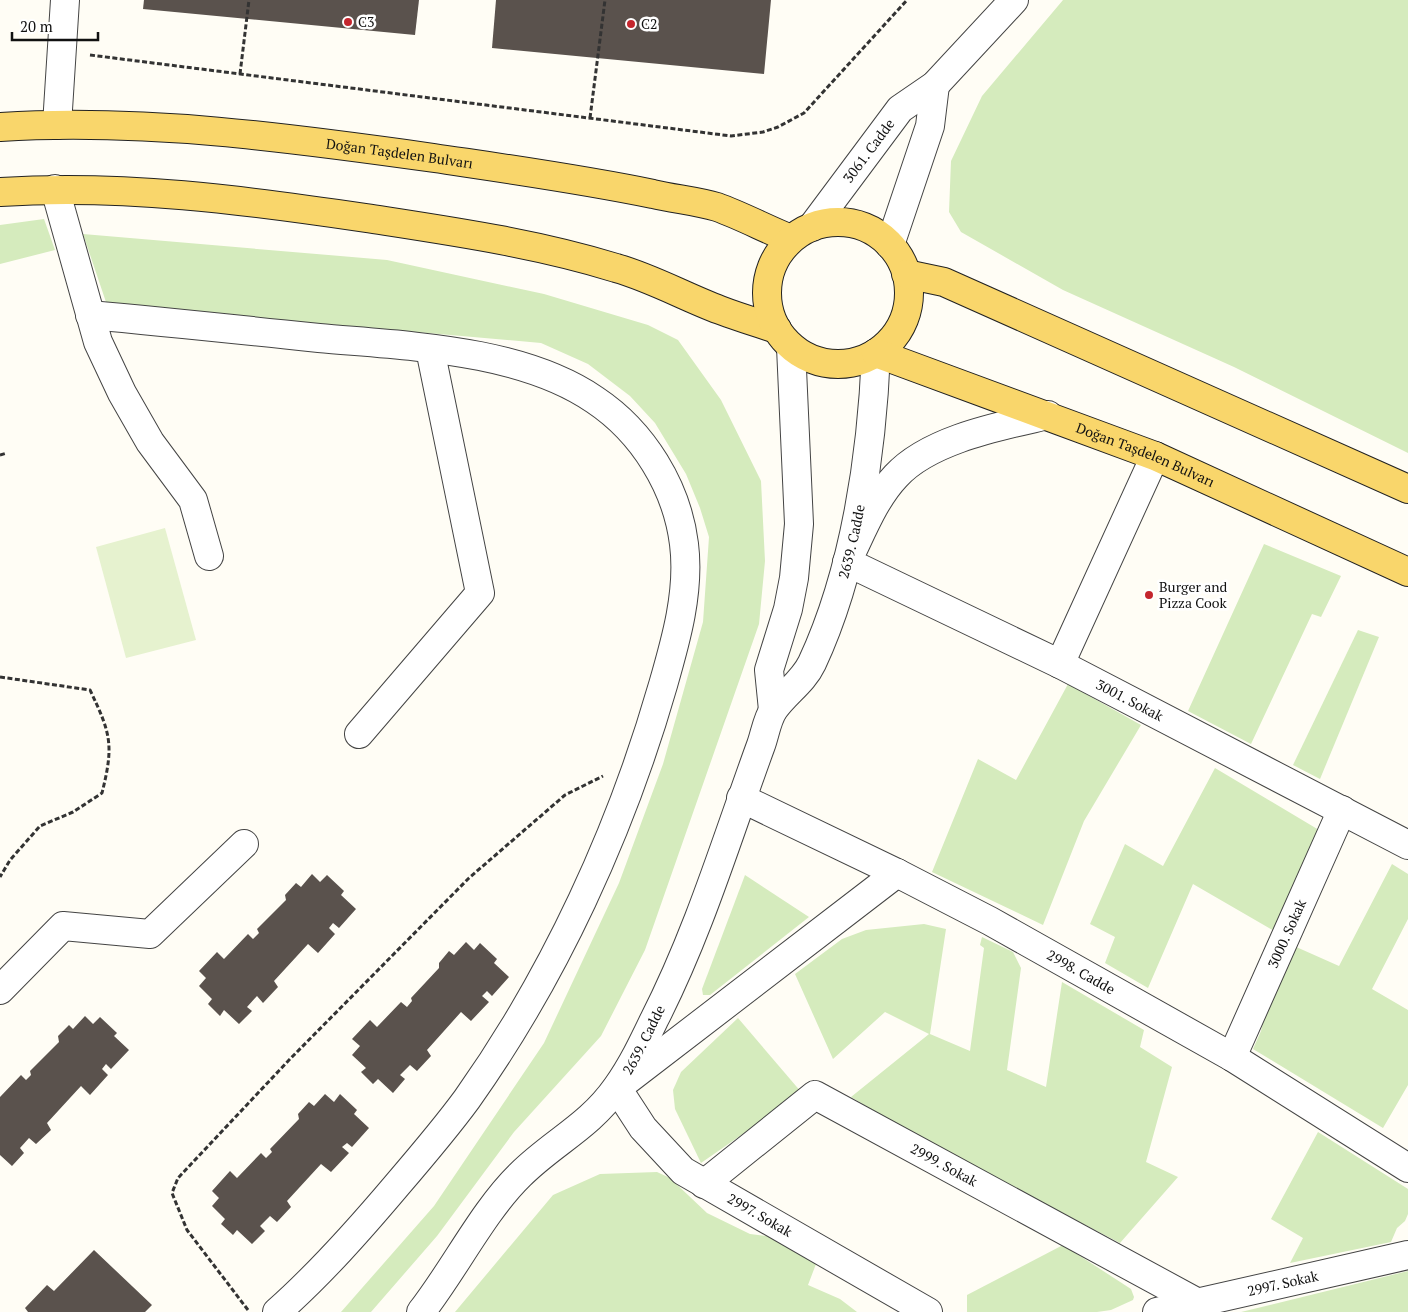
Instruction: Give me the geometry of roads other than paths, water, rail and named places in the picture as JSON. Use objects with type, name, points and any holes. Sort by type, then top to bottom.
[{"type":"main road","name":"Doğan Taşdelen Bulvarı","points":[[0,127],[57,124],[134,126],[269,137],[543,174],[716,207],[801,233]]},
{"type":"main road","points":[[0,192],[55,189],[130,191],[277,205],[512,242],[618,268],[784,338],[811,359],[832,364],[855,362],[876,353],[892,338],[904,319],[909,289],[900,259],[890,245],[873,232],[854,224],[832,222],[801,233],[780,252],[767,282],[770,314],[784,338]]},
{"type":"main road","points":[[906,274],[944,282],[1408,489]]},
{"type":"main road","name":"Doğan Taşdelen Bulvarı","points":[[876,353],[1155,456],[1408,572]]},
{"type":"street","points":[[57,124],[66,0]]},
{"type":"street","name":"3061. Cadde","points":[[801,233],[900,109],[934,85],[1014,0]]},
{"type":"street","points":[[890,245],[930,126],[934,85]]},
{"type":"street","points":[[55,189],[98,342],[122,393],[162,460],[193,500],[209,556]]},
{"type":"street","points":[[90,315],[430,349],[533,369],[579,390],[599,402],[637,438],[662,475],[676,511],[684,546],[683,599],[673,648],[638,762],[583,896],[531,998],[466,1100],[416,1163],[342,1249],[304,1288],[277,1312]]},
{"type":"street","name":"2639. Cadde","points":[[773,710],[769,670],[788,610],[794,578],[799,524],[784,338]]},
{"type":"street","points":[[359,734],[480,594],[430,349]]},
{"type":"street","name":"2639. Cadde","points":[[421,1312],[496,1203],[520,1175],[592,1118],[617,1088],[636,1058],[681,964],[717,874],[741,798],[773,710],[804,678],[812,662],[847,562],[868,449],[873,412],[876,353]]},
{"type":"street","points":[[847,562],[876,505],[896,476],[920,458],[951,442],[986,429],[1048,415]]},
{"type":"street","points":[[1060,664],[1155,456]]},
{"type":"street","name":"3001. Sokak","points":[[847,562],[1060,664],[1408,845]]},
{"type":"street","name":"2998. Cadde","points":[[741,798],[897,873],[990,921],[1232,1058],[1408,1168]]},
{"type":"street","name":"3000. Sokak","points":[[1232,1058],[1342,810]]},
{"type":"street","points":[[0,990],[63,926],[150,934],[244,844]]},
{"type":"street","points":[[617,1088],[897,873]]},
{"type":"street","name":"2997. Sokak","points":[[617,1088],[643,1128],[665,1154],[683,1171],[928,1312]]},
{"type":"street","name":"2999. Sokak","points":[[704,1184],[815,1095],[1198,1303]]},
{"type":"street","name":"2997. Sokak","points":[[1156,1312],[1408,1255]]},
{"type":"place","name":"C3","points":[[348,22]]},
{"type":"place","name":"C2","points":[[631,24]]},
{"type":"place","name":"Burger and Pizza Cook","points":[[1149,595]]}]
